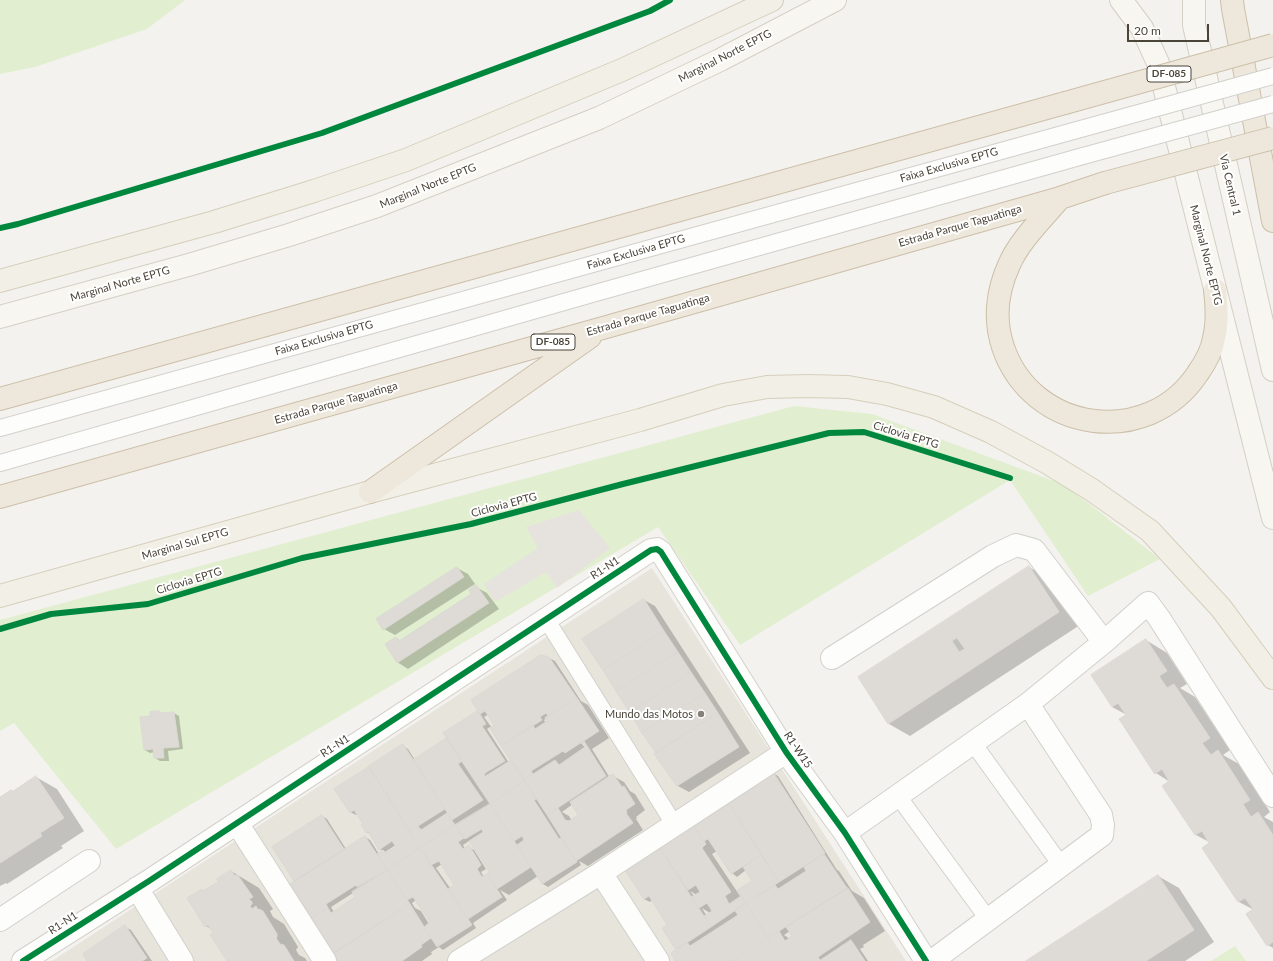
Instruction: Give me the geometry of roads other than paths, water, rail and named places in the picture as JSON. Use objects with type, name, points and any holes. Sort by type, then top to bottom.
[{"type":"highway","points":[[1232,0],[1273,221]]},
{"type":"highway","name":"DF-085","points":[[0,399],[1273,45]]},
{"type":"highway","name":"Estrada Parque Taguatinga","points":[[0,497],[603,328],[1060,198],[1105,183],[1273,138]]},
{"type":"highway","points":[[1060,198],[1022,243],[1009,264],[1000,287],[997,311],[1000,336],[1007,359],[1020,380],[1037,397],[1058,411],[1081,420],[1105,423],[1130,420],[1153,412],[1175,400],[1192,382],[1206,362],[1214,339],[1218,314],[1215,290]]},
{"type":"highway","points":[[370,492],[603,328]]},
{"type":"main road","points":[[0,281],[214,222],[314,191],[406,160],[622,70],[772,0]]},
{"type":"main road","name":"Marginal Norte EPTG","points":[[0,317],[192,264],[290,235],[377,206],[599,118],[720,60],[835,0]]},
{"type":"main road","name":"Marginal Norte EPTG","points":[[1121,0],[1142,28],[1158,62],[1273,518]]},
{"type":"main road","name":"Via Central 1","points":[[1194,0],[1194,25],[1273,370]]},
{"type":"main road","name":"Marginal Sul EPTG","points":[[0,596],[370,492],[640,420],[723,395],[767,387],[848,387],[887,394],[934,407],[991,432],[1080,482],[1150,531],[1221,608],[1273,678]]},
{"type":"street","points":[[832,658],[993,556],[1016,545],[1034,550],[1104,642]]},
{"type":"street","name":"R1-N1","points":[[23,961],[137,888],[651,550],[656,549]]},
{"type":"street","name":"R1-W15","points":[[656,549],[661,552],[786,752],[845,834],[926,961]]},
{"type":"street","points":[[845,834],[1028,704],[1104,642],[1148,603],[1273,796]]},
{"type":"street","points":[[932,961],[1102,835],[1103,825],[1101,815],[1028,704]]},
{"type":"street","points":[[459,961],[486,954],[600,873],[786,752]]},
{"type":"street","points":[[237,822],[325,961]]},
{"type":"street","points":[[0,920],[89,861]]},
{"type":"street","points":[[600,873],[658,961]]},
{"type":"street","points":[[137,888],[182,961]]},
{"type":"lane","name":"Faixa Exclusiva EPTG","points":[[0,428],[1273,76]]},
{"type":"lane","points":[[0,463],[599,292],[1273,104]]},
{"type":"lane","points":[[546,619],[674,824]]},
{"type":"lane","points":[[973,743],[1061,865]]},
{"type":"lane","points":[[898,796],[988,919]]},
{"type":"place","name":"Mundo das Motos","points":[[701,714]]}]
